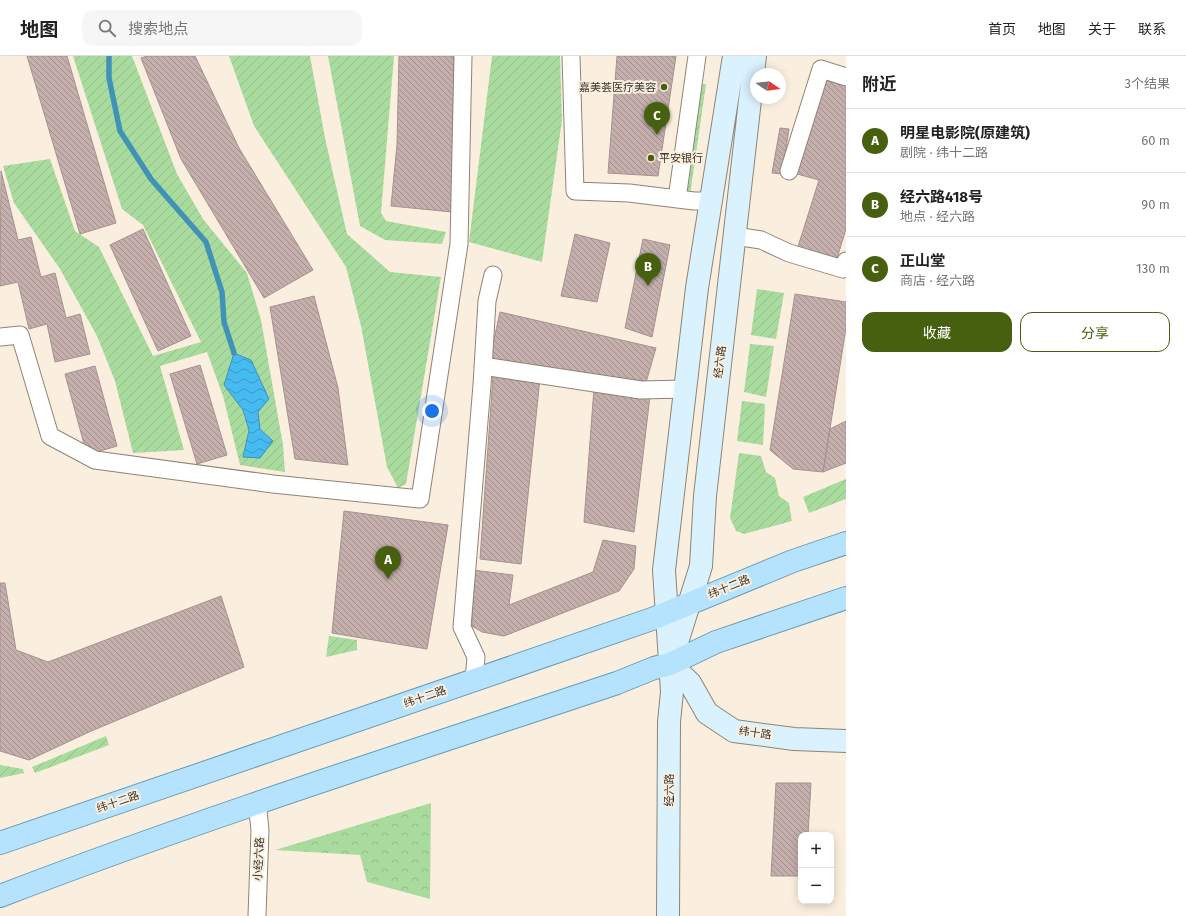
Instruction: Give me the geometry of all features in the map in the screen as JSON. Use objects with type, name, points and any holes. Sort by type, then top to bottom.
[{"type":"main road","name":"经六路","points":[[668,916],[669,722],[672,692],[665,614],[664,570],[697,288],[734,56]]},
{"type":"main road","name":"经六路","points":[[670,664],[701,566],[705,496],[756,56]]},
{"type":"main road","name":"纬十二路","points":[[0,843],[665,614],[793,561],[846,543]]},
{"type":"main road","points":[[0,896],[88,862],[257,802],[617,683],[654,668],[670,664],[716,642],[846,598]]},
{"type":"main road","name":"纬十路","points":[[670,664],[690,682],[708,713],[734,731],[794,738],[846,741]]},
{"type":"street","points":[[0,337],[20,335],[50,436],[95,460],[273,484],[420,499],[459,244],[463,56]]},
{"type":"street","points":[[571,56],[575,191],[629,193],[677,199],[711,201]]},
{"type":"street","points":[[677,199],[697,56]]},
{"type":"street","points":[[789,171],[821,69],[846,77]]},
{"type":"street","points":[[735,236],[761,240],[790,253],[843,269],[846,261]]},
{"type":"street","points":[[474,680],[476,657],[462,627],[487,301],[493,275]]},
{"type":"street","points":[[483,366],[641,390],[685,388]]},
{"type":"street","name":"小经六路","points":[[257,802],[260,830],[257,916]]},
{"type":"green space","points":[[73,56],[132,56],[177,174],[203,219],[247,273],[261,320],[283,445],[285,472],[240,465],[223,396],[207,352],[160,366],[184,450],[133,453],[115,381],[97,336],[60,269],[14,203],[3,166],[50,159],[75,231],[99,247],[153,356],[201,342],[143,225],[122,209]]},
{"type":"green space","points":[[229,56],[310,56],[325,138],[347,234],[390,272],[441,277],[406,484],[398,488],[387,467],[361,326],[346,267],[254,126]]},
{"type":"green space","points":[[328,56],[394,56],[381,213],[386,221],[446,232],[442,244],[385,240],[360,226]]},
{"type":"green space","points":[[492,56],[560,56],[562,120],[542,262],[469,242]]},
{"type":"green space","points":[[697,84],[706,84],[690,195],[681,193]]},
{"type":"green space","points":[[757,289],[784,293],[776,339],[751,335]]},
{"type":"green space","points":[[750,344],[774,346],[766,397],[744,392]]},
{"type":"green space","points":[[742,401],[765,404],[763,445],[737,441]]},
{"type":"green space","points":[[739,453],[761,456],[766,472],[775,478],[779,496],[789,503],[792,521],[744,534],[736,531],[730,518]]},
{"type":"green space","points":[[846,479],[846,499],[809,513],[803,497]]},
{"type":"green space","points":[[329,636],[357,640],[357,650],[326,657]]},
{"type":"green space","points":[[106,736],[109,745],[35,773],[32,767]]},
{"type":"green space","points":[[0,765],[23,769],[24,773],[0,778]]},
{"type":"green space","points":[[431,803],[430,899],[367,882],[360,855],[275,850]]},
{"type":"water","points":[[234,353],[251,360],[269,399],[258,412],[260,429],[273,441],[260,458],[243,457],[249,430],[243,410],[224,385]]},
{"type":"building","points":[[27,56],[67,56],[116,223],[80,234]]},
{"type":"building","points":[[147,56],[195,56],[239,148],[313,270],[264,298],[181,159],[141,58]]},
{"type":"building","points":[[399,56],[454,56],[452,212],[391,206],[397,145]]},
{"type":"building","points":[[617,56],[676,56],[658,176],[608,173]]},
{"type":"building","points":[[826,80],[846,86],[846,229],[835,265],[796,253],[819,180],[797,174]]},
{"type":"building","points":[[780,128],[789,129],[782,174],[772,173]]},
{"type":"building","points":[[1,171],[18,240],[31,237],[41,277],[55,273],[66,318],[80,314],[90,354],[55,362],[47,324],[29,329],[18,282],[0,286]]},
{"type":"building","points":[[143,229],[191,336],[158,351],[110,245]]},
{"type":"building","points":[[575,234],[610,243],[597,302],[561,296]]},
{"type":"building","points":[[643,239],[670,245],[652,337],[625,328]]},
{"type":"building","points":[[795,294],[846,302],[846,328],[823,472],[793,469],[770,450]]},
{"type":"building","points":[[314,296],[338,388],[348,465],[295,459],[270,307]]},
{"type":"building","points":[[500,312],[656,348],[645,386],[489,362]]},
{"type":"building","points":[[200,365],[227,455],[197,464],[170,374]]},
{"type":"building","points":[[95,366],[117,446],[87,455],[65,374]]},
{"type":"building","points":[[493,376],[540,378],[521,564],[480,559]]},
{"type":"building","points":[[594,388],[650,396],[634,532],[584,522]]},
{"type":"building","points":[[846,421],[846,463],[823,472],[830,429]]},
{"type":"building","points":[[344,511],[448,525],[427,649],[332,633]]},
{"type":"building","points":[[603,540],[636,546],[634,569],[619,591],[504,636],[482,632],[472,626],[473,570],[513,575],[509,605],[593,572]]},
{"type":"building","points":[[0,583],[5,583],[16,650],[48,662],[221,596],[244,667],[89,732],[29,760],[0,751]]},
{"type":"building","points":[[776,783],[811,783],[808,832],[798,832],[798,876],[771,876]]},
{"type":"waterway","points":[[109,56],[109,78],[120,131],[151,179],[206,242],[222,292],[224,322],[234,353]]},
{"type":"place","name":"嘉美荟医疗美容","points":[[664,87]]},
{"type":"place","name":"正山堂","points":[[657,135]]},
{"type":"place","name":"平安银行","points":[[651,158]]},
{"type":"place","name":"经六路418号","points":[[648,286]]},
{"type":"place","name":"明星电影院(原建筑)","points":[[388,579]]}]
